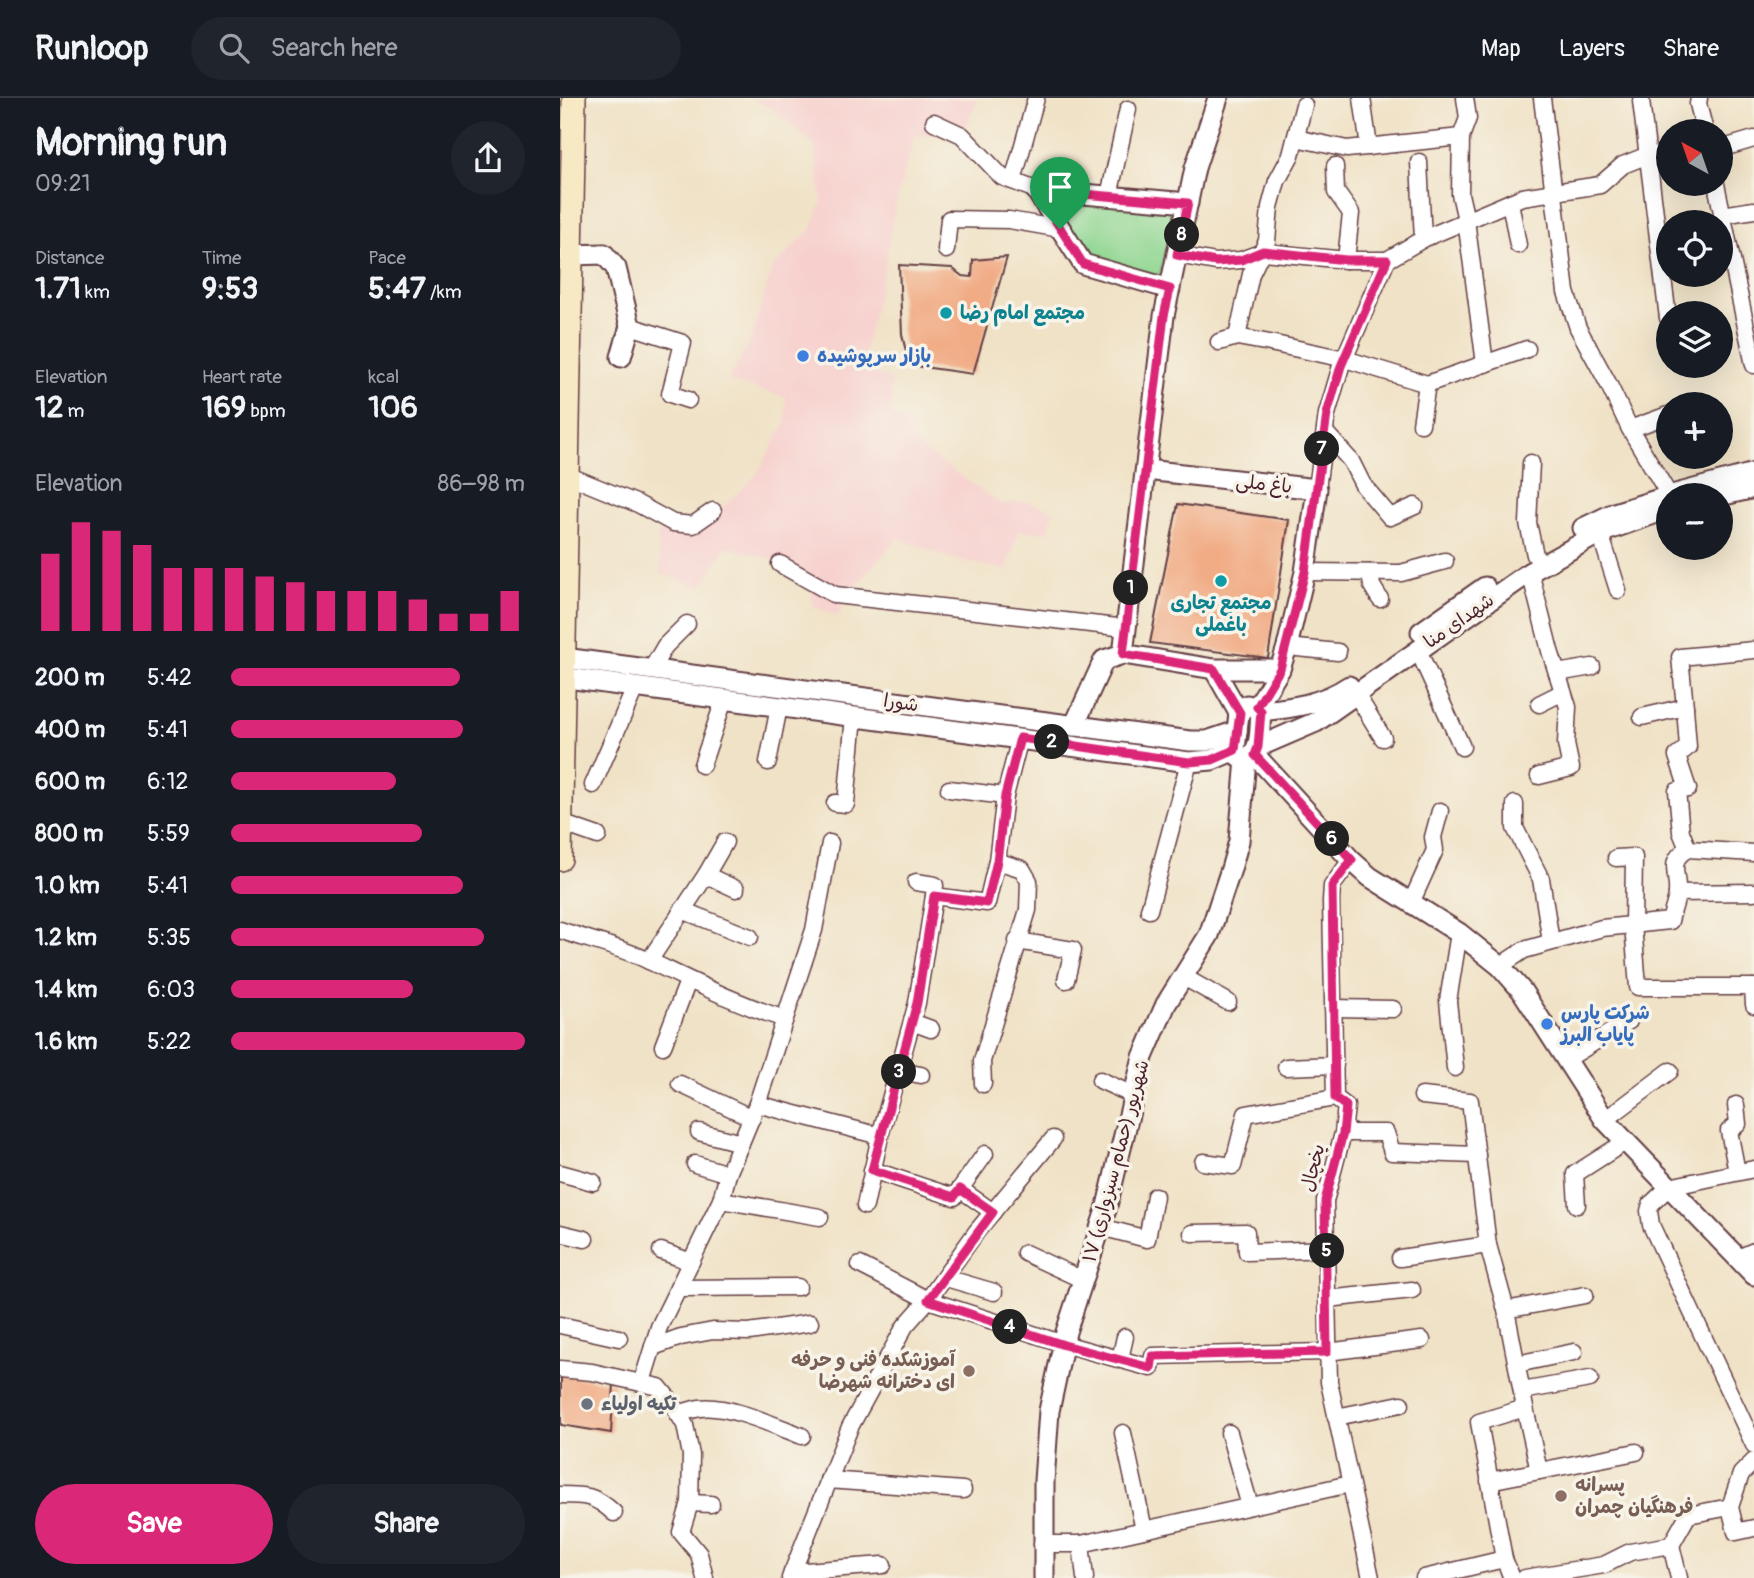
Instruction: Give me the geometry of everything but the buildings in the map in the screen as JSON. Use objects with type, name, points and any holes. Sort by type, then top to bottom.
[{"type":"main road","points":[[560,859],[563,563],[571,255],[566,231],[573,98]]},
{"type":"street","points":[[1013,181],[1036,98]]},
{"type":"street","points":[[1123,654],[1164,316],[1195,168],[1218,98]]},
{"type":"street","points":[[1362,98],[1369,146]]},
{"type":"street","points":[[1465,98],[1468,118],[1461,137],[1460,194],[1466,220],[1485,364]]},
{"type":"street","points":[[1542,98],[1566,292],[1578,328],[1630,429],[1662,483]]},
{"type":"street","points":[[1699,98],[1702,119]]},
{"type":"street","points":[[1641,101],[1666,301]]},
{"type":"street","points":[[1237,337],[1251,274],[1263,251],[1277,181],[1291,155],[1304,105]]},
{"type":"street","points":[[1110,196],[1128,109]]},
{"type":"street","points":[[934,122],[962,135],[1002,177],[1036,190],[1188,203]]},
{"type":"street","points":[[1296,138],[1347,149],[1461,137]]},
{"type":"street","points":[[1733,145],[1754,139]]},
{"type":"street","points":[[1177,255],[1216,262],[1241,260],[1263,251],[1346,260],[1387,260],[1423,239],[1522,197],[1600,186],[1623,165],[1656,155]]},
{"type":"street","points":[[1419,162],[1423,239]]},
{"type":"street","points":[[1335,166],[1336,192],[1351,213],[1346,260]]},
{"type":"street","points":[[1036,190],[1083,264],[1170,289]]},
{"type":"street","points":[[1510,202],[1518,245]]},
{"type":"street","points":[[1733,213],[1754,210]]},
{"type":"street","points":[[946,250],[949,219],[1009,220],[1060,229]]},
{"type":"street","points":[[571,255],[604,254],[616,268],[631,326],[621,357]]},
{"type":"street","points":[[1733,257],[1749,319],[1754,365]]},
{"type":"street","points":[[1317,489],[1327,414],[1345,359],[1387,260]]},
{"type":"street","points":[[631,326],[683,343],[670,394],[688,400]]},
{"type":"street","points":[[1219,342],[1237,337],[1345,359],[1427,384],[1527,349]]},
{"type":"street","points":[[1421,424],[1427,384]]},
{"type":"street","points":[[1630,429],[1656,419]]},
{"type":"street","points":[[1325,432],[1351,461],[1363,485],[1390,517],[1415,506]]},
{"type":"street","points":[[1531,463],[1528,523],[1532,564],[1557,673],[1568,706],[1566,744],[1571,768],[1539,776]]},
{"type":"street","name":"باغ ملی","points":[[1146,470],[1317,489],[1305,572],[1287,647],[1280,669],[1249,734]]},
{"type":"street","name":"شهدای منا","points":[[1717,483],[1754,473]]},
{"type":"street","points":[[567,475],[638,504],[673,523],[692,526],[713,511]]},
{"type":"street","points":[[1733,493],[1754,488]]},
{"type":"street","name":"شهدای منا","points":[[1249,734],[1316,722],[1455,607],[1532,564],[1614,513],[1656,500]]},
{"type":"street","name":"شهدای منا","points":[[1249,734],[1291,708],[1318,702],[1353,689],[1418,650],[1532,564],[1600,533],[1656,513]]},
{"type":"street","points":[[1600,533],[1618,590]]},
{"type":"street","points":[[1305,572],[1401,573],[1445,561]]},
{"type":"street","points":[[780,564],[835,595],[1126,628]]},
{"type":"street","points":[[1370,573],[1372,586],[1380,599]]},
{"type":"street","points":[[651,670],[665,646],[687,624]]},
{"type":"street","points":[[1287,647],[1338,652]]},
{"type":"street","points":[[1418,650],[1462,747]]},
{"type":"street","points":[[1688,849],[1681,832],[1677,791],[1688,789],[1677,756],[1688,747],[1680,657],[1754,650]]},
{"type":"street","points":[[1074,726],[1104,660],[1123,654],[1214,669],[1280,669]]},
{"type":"street","name":"شورا","points":[[562,665],[651,670],[1207,741],[1249,734]]},
{"type":"street","name":"شورا","points":[[562,665],[635,688],[1189,762],[1212,760],[1249,734]]},
{"type":"street","points":[[1557,673],[1592,667]]},
{"type":"street","points":[[1214,669],[1249,734],[1352,860],[1370,877],[1459,933],[1500,967],[1522,991],[1605,1120],[1669,1187],[1746,1254],[1754,1275]]},
{"type":"street","points":[[593,785],[635,688]]},
{"type":"street","points":[[1353,689],[1383,738]]},
{"type":"street","points":[[1539,704],[1563,692]]},
{"type":"street","points":[[702,765],[724,699]]},
{"type":"street","points":[[768,762],[779,707]]},
{"type":"street","points":[[1642,717],[1685,707]]},
{"type":"street","points":[[835,803],[846,804],[854,716]]},
{"type":"street","name":"۱۷ شهریور (حمام سبزواری)","points":[[1044,1578],[1042,1544],[1049,1410],[1064,1345],[1101,1227],[1143,1057],[1166,1004],[1209,935],[1239,841],[1249,734]]},
{"type":"street","points":[[934,896],[987,903],[997,861],[1005,796],[1020,738]]},
{"type":"street","points":[[1149,909],[1189,762]]},
{"type":"street","points":[[949,789],[1005,796]]},
{"type":"street","points":[[1515,804],[1516,828],[1541,879],[1551,942]]},
{"type":"street","points":[[1411,903],[1435,850],[1433,837],[1440,811]]},
{"type":"street","points":[[561,823],[598,836]]},
{"type":"street","points":[[649,961],[725,842]]},
{"type":"street","points":[[642,1382],[659,1326],[721,1200],[728,1174],[754,1111],[814,930],[830,843]]},
{"type":"street","points":[[1500,967],[1524,950],[1602,928],[1670,921],[1677,893],[1675,862],[1679,855],[1688,849],[1754,853]]},
{"type":"street","points":[[1616,858],[1634,857],[1633,925],[1638,987],[1753,987],[1754,1005]]},
{"type":"street","name":"یخچال","points":[[1352,860],[1332,886],[1335,1098],[1346,1106],[1343,1133],[1325,1201],[1327,1352],[1329,1382],[1371,1578]]},
{"type":"street","points":[[983,1084],[982,1061],[1028,910],[1029,881],[1022,869],[997,861]]},
{"type":"street","points":[[706,875],[736,889]]},
{"type":"street","points":[[865,1206],[880,1136],[917,1003],[934,896],[935,885],[916,882]]},
{"type":"street","points":[[1677,893],[1754,892]]},
{"type":"street","points":[[682,910],[750,937]]},
{"type":"street","points":[[560,930],[649,961],[688,981],[785,1019]]},
{"type":"street","points":[[1455,1068],[1448,1001],[1459,933]]},
{"type":"street","points":[[1017,941],[1073,950],[1066,979]]},
{"type":"street","points":[[1182,976],[1228,1003]]},
{"type":"street","points":[[663,1046],[688,981]]},
{"type":"street","points":[[1334,1008],[1393,1009]]},
{"type":"street","points":[[1567,1059],[1629,1021]]},
{"type":"street","points":[[912,1022],[931,1030]]},
{"type":"street","points":[[1286,1067],[1335,1065]]},
{"type":"street","points":[[900,1071],[921,1075]]},
{"type":"street","points":[[1605,1120],[1670,1071]]},
{"type":"street","points":[[1100,1080],[1135,1096]]},
{"type":"street","points":[[680,1084],[754,1111],[880,1136]]},
{"type":"street","points":[[1422,1096],[1470,1101],[1488,1245],[1507,1310],[1539,1471]]},
{"type":"street","points":[[1203,1162],[1233,1166],[1246,1114],[1335,1098]]},
{"type":"street","points":[[1736,1105],[1738,1124],[1729,1131],[1737,1172]]},
{"type":"street","points":[[699,1132],[741,1143]]},
{"type":"street","points":[[1343,1133],[1386,1133],[1392,1152],[1477,1155]]},
{"type":"street","points":[[883,1565],[791,1575],[850,1427],[905,1326],[946,1278],[993,1212],[1053,1139]]},
{"type":"street","points":[[1577,1205],[1575,1174],[1625,1142]]},
{"type":"street","points":[[872,1170],[954,1197],[985,1154]]},
{"type":"street","points":[[695,1164],[728,1174]]},
{"type":"street","points":[[1754,1168],[1669,1187],[1651,1204],[1649,1211],[1651,1225],[1754,1444]]},
{"type":"street","points":[[560,1172],[593,1182]]},
{"type":"street","points":[[960,1189],[993,1212]]},
{"type":"street","points":[[1101,1227],[1147,1239],[1155,1196]]},
{"type":"street","points":[[721,1200],[820,1217]]},
{"type":"street","points":[[1192,1233],[1245,1232],[1247,1252],[1327,1249]]},
{"type":"street","points":[[560,1233],[585,1239]]},
{"type":"street","points":[[1400,1258],[1488,1245]]},
{"type":"street","points":[[660,1251],[691,1262]]},
{"type":"street","points":[[1026,1253],[1083,1280]]},
{"type":"street","points":[[860,1265],[928,1300],[1064,1345],[1151,1368],[1153,1356],[1327,1352],[1422,1340]]},
{"type":"street","points":[[946,1278],[994,1292]]},
{"type":"street","points":[[678,1288],[798,1287]]},
{"type":"street","points":[[1327,1299],[1412,1290]]},
{"type":"street","points":[[1507,1310],[1585,1295]]},
{"type":"street","points":[[653,1347],[681,1337],[713,1331],[748,1332],[810,1323]]},
{"type":"street","points":[[560,1325],[620,1338]]},
{"type":"street","points":[[1120,1359],[1125,1337]]},
{"type":"street","points":[[1517,1364],[1574,1352]]},
{"type":"street","points":[[560,1369],[659,1387],[678,1414],[685,1425],[691,1455],[690,1503],[681,1532],[699,1554],[705,1578]]},
{"type":"street","points":[[1522,1391],[1590,1379]]},
{"type":"street","points":[[1336,1417],[1401,1404]]},
{"type":"street","points":[[678,1414],[702,1407],[723,1410],[756,1418],[802,1436]]},
{"type":"street","points":[[1512,1578],[1504,1559],[1479,1422],[1525,1408]]},
{"type":"street","points":[[1124,1433],[1144,1530]]},
{"type":"street","points":[[1229,1433],[1250,1506]]},
{"type":"street","points":[[1489,1481],[1636,1451]]},
{"type":"street","points":[[1754,1461],[1741,1474],[1730,1507],[1736,1532],[1754,1528]]},
{"type":"street","points":[[828,1480],[963,1490]]},
{"type":"street","points":[[1042,1544],[1081,1544],[1350,1484]]},
{"type":"street","points":[[560,1495],[584,1495],[601,1500],[614,1513]]},
{"type":"street","points":[[690,1503],[711,1504]]},
{"type":"street","points":[[1679,1578],[1671,1545],[1688,1514],[1730,1507]]},
{"type":"street","points":[[1081,1544],[1085,1578]]},
{"type":"street","points":[[1525,1578],[1604,1565],[1630,1552],[1671,1545]]},
{"type":"street","points":[[1424,1578],[1504,1559]]},
{"type":"shaded area","name":"بازار سرپوشیده","points":[[751,98],[978,98],[962,135],[915,135],[895,206],[884,271],[860,369],[891,379],[892,414],[910,427],[916,445],[1001,504],[1024,501],[1053,510],[1048,532],[1019,531],[1006,570],[946,557],[898,538],[849,594],[838,616],[813,606],[812,581],[771,559],[726,547],[701,588],[661,574],[657,532],[696,533],[757,474],[786,422],[786,397],[728,381],[750,342],[773,267],[812,228],[822,201],[814,144],[773,110]]},
{"type":"green space","points":[[1053,198],[1175,208],[1160,278],[1087,256]]},
{"type":"place","name":"مجتمع امام رضا","points":[[946,313]]},
{"type":"place","name":"بازار سرپوشیده","points":[[803,356]]},
{"type":"place","name":"مجتمع تجاری باغملی","points":[[1221,581]]},
{"type":"place","name":"شرکت پارس پایاب البرز","points":[[1547,1024]]},
{"type":"place","name":"آموزشکده فنی و حرفه ای دخترانه شهرضا","points":[[969,1371]]},
{"type":"place","name":"تکیه اولیاء","points":[[587,1404]]},
{"type":"place","name":"پسرانه فرهنگیان چمران","points":[[1561,1496]]},
{"type":"route","points":[[1036,190],[1188,203],[1177,255],[1216,262],[1241,260],[1263,251],[1346,260],[1387,260],[1341,366],[1327,414],[1305,572],[1280,669],[1257,707],[1261,711],[1255,755],[1352,860],[1332,886],[1335,1098],[1346,1106],[1343,1133],[1325,1201],[1327,1352],[1153,1356],[1151,1368],[1064,1345],[928,1300],[993,1212],[960,1189],[954,1197],[872,1170],[917,1003],[934,896],[987,903],[997,861],[1005,796],[1020,738],[1189,762],[1212,760],[1235,750],[1240,713],[1214,669],[1123,654],[1164,316],[1170,289],[1083,264],[1060,229],[1036,190]]}]
